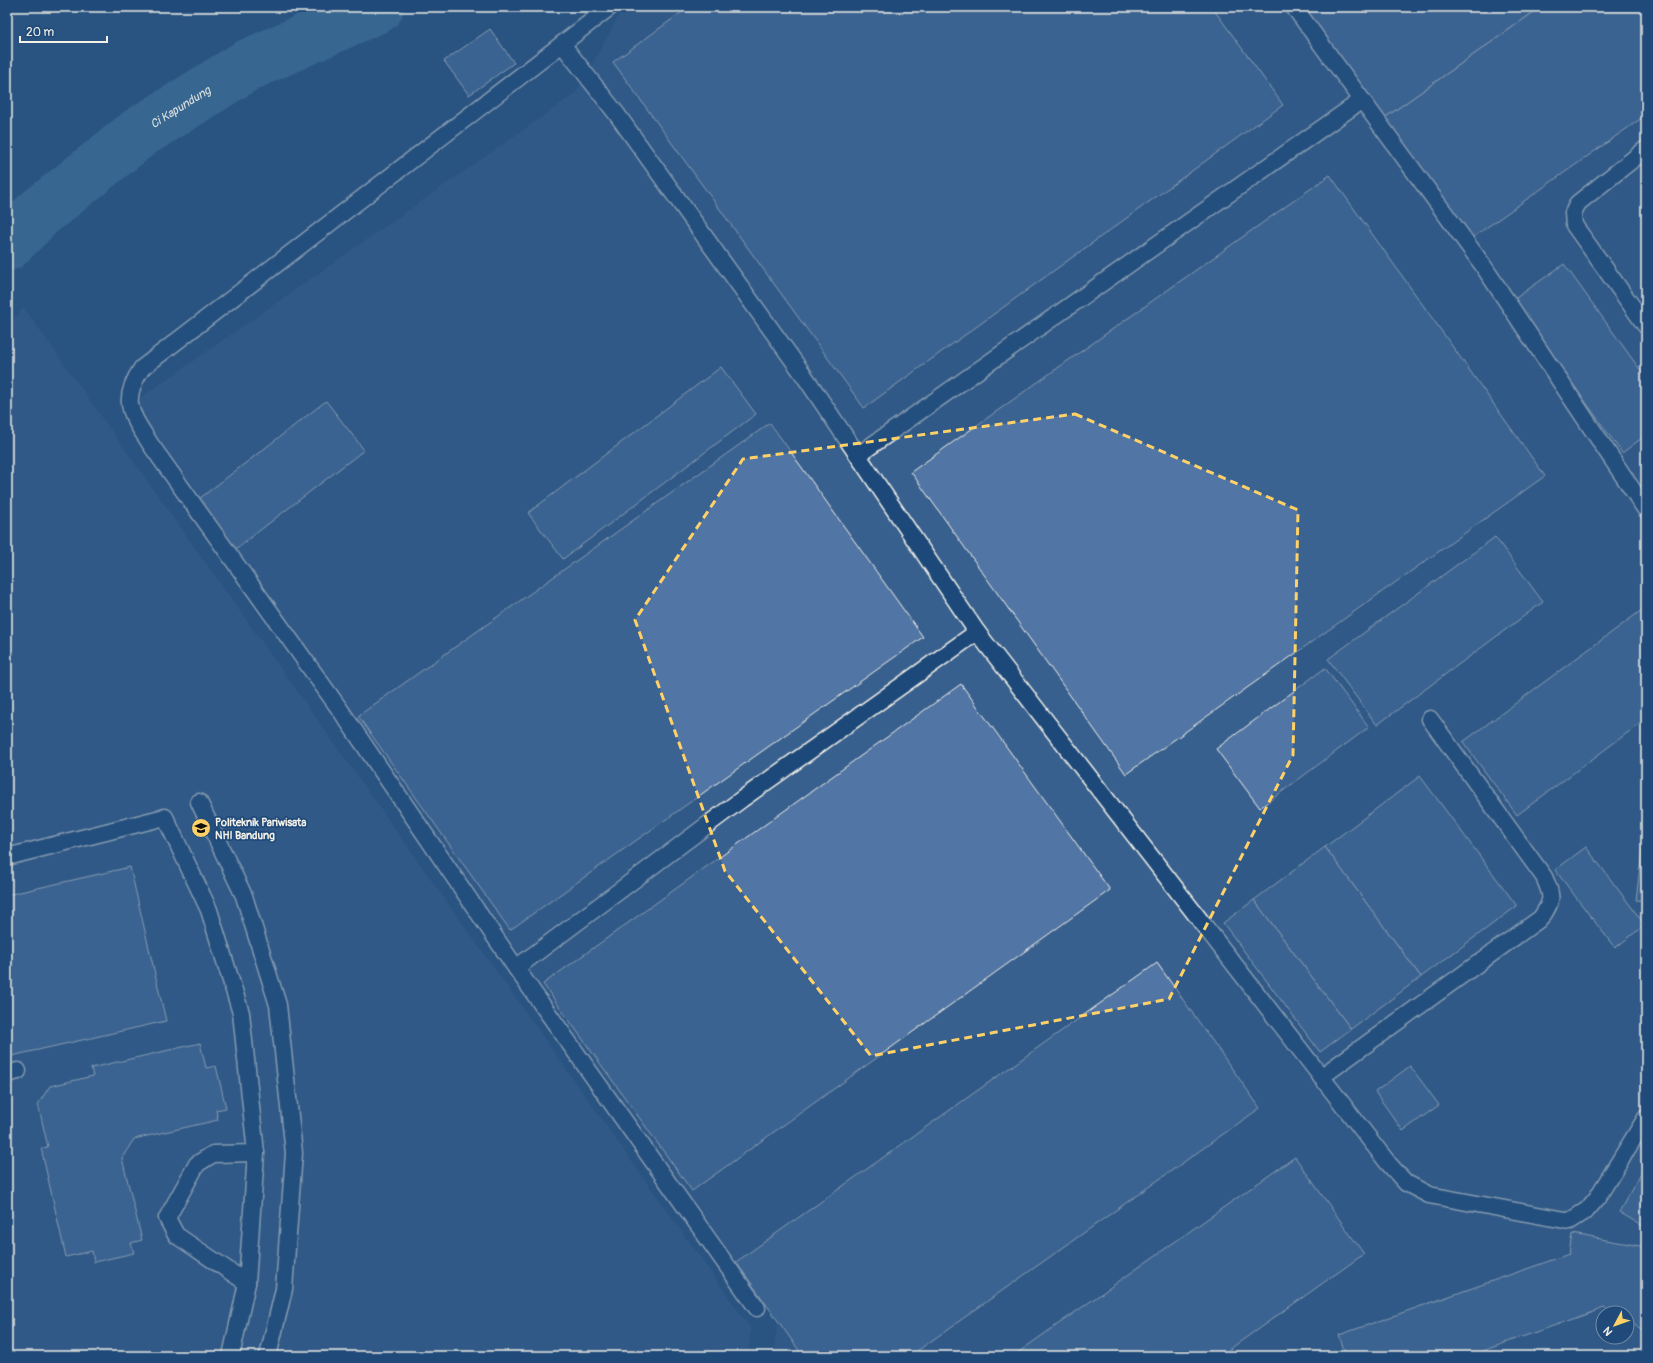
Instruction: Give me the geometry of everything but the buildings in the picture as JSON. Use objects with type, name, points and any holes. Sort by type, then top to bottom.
[{"type":"lane","points":[[610,7],[142,368],[132,383],[129,398],[132,414],[151,445],[341,711],[516,968],[757,1308]]},
{"type":"lane","points":[[1294,7],[1482,264],[1646,510]]},
{"type":"lane","points":[[562,44],[616,113],[803,374],[977,632],[1388,1164],[1406,1183],[1429,1195],[1570,1221],[1587,1210],[1597,1198],[1646,1118]]},
{"type":"lane","points":[[858,455],[1362,100]]},
{"type":"lane","points":[[1646,148],[1578,203],[1573,213],[1574,225],[1646,326]]},
{"type":"lane","points":[[516,968],[742,799],[977,632]]},
{"type":"lane","points":[[1321,1077],[1541,918],[1551,903],[1551,892],[1544,877],[1430,719]]},
{"type":"lane","points":[[199,802],[244,896],[278,1005],[294,1153],[284,1289],[268,1356]]},
{"type":"lane","points":[[7,857],[166,817],[209,910],[241,1013],[256,1153],[248,1283],[230,1356]]},
{"type":"lane","points":[[248,1283],[176,1235],[167,1218],[197,1164],[213,1154],[256,1153]]},
{"type":"highlighted area","points":[[1075,414],[1298,510],[1293,755],[1169,999],[871,1056],[725,871],[635,620],[743,459]]},
{"type":"shaded area","points":[[624,7],[1646,7],[1646,1356],[773,1356],[778,1320],[129,406],[576,93]]},
{"type":"shaded area","name":"Politeknik Pariwisata NHI Bandung","points":[[24,308],[751,1329],[748,1356],[7,1356],[7,327]]},
{"type":"waterway","name":"Ci Kapundung","points":[[7,245],[38,214],[139,133],[246,66],[378,7]]},
{"type":"place","name":"Politeknik Pariwisata NHI Bandung","points":[[201,828]]}]
